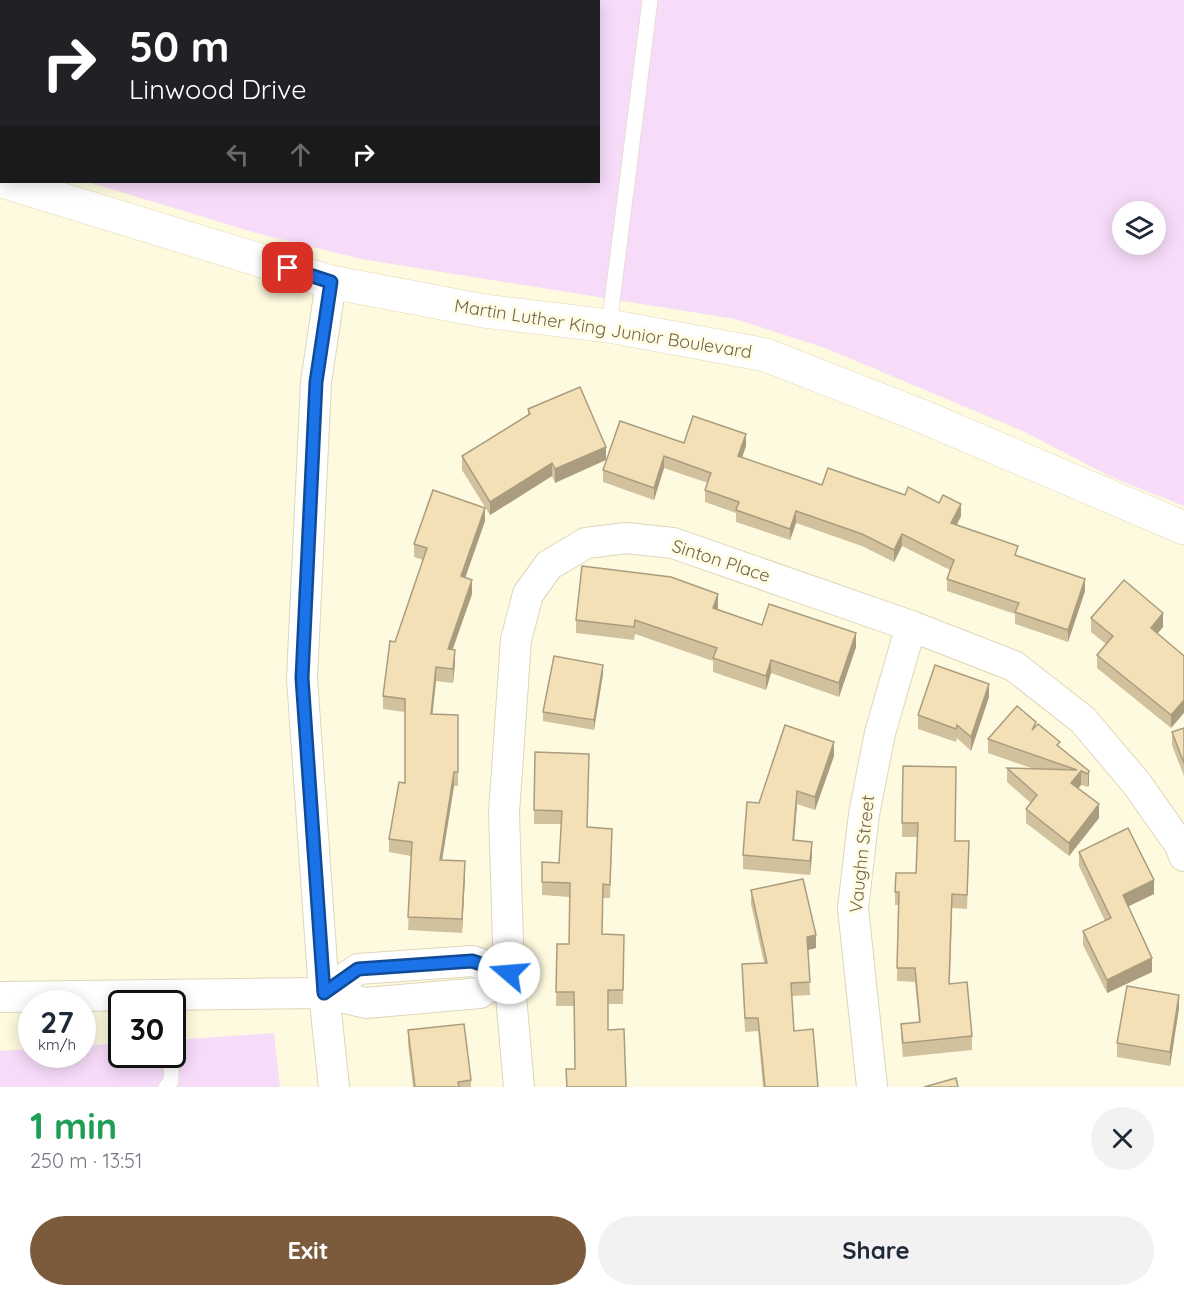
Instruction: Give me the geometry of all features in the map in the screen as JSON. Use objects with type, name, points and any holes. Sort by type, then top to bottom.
[{"type":"street","name":"Martin Luther King Junior Boulevard","points":[[9,183],[331,282],[484,311],[609,326],[766,355],[919,415],[1184,528]]},
{"type":"street","points":[[331,282],[316,382],[302,678],[324,993],[334,1087]]},
{"type":"street","name":"Sinton Place","points":[[519,1087],[509,973],[504,813],[516,640],[528,594],[549,565],[586,543],[626,538],[673,543],[911,626],[1014,666],[1083,720],[1137,784],[1180,845],[1184,856]]},
{"type":"street","name":"Vaughn Street","points":[[872,1087],[853,908],[864,814],[880,734],[911,626]]},
{"type":"street","points":[[186,998],[324,993],[366,1003],[480,993],[509,973]]},
{"type":"street","points":[[0,998],[108,999]]},
{"type":"lane","points":[[609,326],[650,0]]},
{"type":"lane","points":[[166,1087],[171,1081],[171,1068]]},
{"type":"shaded area","points":[[600,0],[1184,0],[1184,506],[1109,476],[1025,432],[825,348],[735,319],[361,259],[256,233],[91,183],[600,183]]},
{"type":"shaded area","points":[[274,1033],[280,1087],[0,1087],[0,1051],[18,1050],[18,1068],[96,1068],[96,1045],[108,1044],[108,1068],[186,1068],[186,1039]]},
{"type":"building","points":[[580,387],[606,447],[555,469],[552,463],[490,502],[462,456],[530,414],[528,409]]},
{"type":"building","points":[[693,416],[746,434],[738,456],[822,485],[828,468],[905,495],[908,487],[939,503],[943,495],[961,504],[951,523],[1018,546],[1015,555],[1085,579],[1068,630],[1015,612],[1019,603],[947,579],[954,560],[902,534],[894,550],[862,534],[796,511],[790,529],[736,510],[739,502],[705,490],[711,473],[664,456],[654,488],[603,470],[620,421],[684,443]]},
{"type":"building","points":[[433,490],[485,508],[461,576],[472,580],[448,649],[455,650],[453,669],[436,667],[431,714],[458,715],[458,772],[454,772],[440,860],[465,861],[462,919],[408,917],[412,842],[389,839],[399,782],[405,783],[405,699],[383,696],[390,641],[395,642],[427,548],[414,544]]},
{"type":"building","points":[[582,566],[671,577],[718,594],[713,608],[762,625],[769,604],[856,633],[839,683],[771,660],[766,676],[713,658],[717,648],[635,620],[634,627],[576,620]]},
{"type":"building","points":[[1124,580],[1163,613],[1151,628],[1184,656],[1184,700],[1171,715],[1097,655],[1113,636],[1091,618]]},
{"type":"building","points":[[554,656],[603,665],[594,720],[543,712]]},
{"type":"building","points":[[935,665],[989,684],[971,737],[957,725],[956,729],[918,715]]},
{"type":"building","points":[[1017,706],[1036,722],[1032,730],[1038,724],[1060,742],[1057,745],[1089,771],[1088,774],[1081,771],[1071,783],[1099,804],[1069,843],[1026,809],[1037,795],[1007,768],[1077,770],[988,739]]},
{"type":"building","points":[[785,725],[834,742],[815,797],[797,791],[793,840],[812,842],[810,861],[743,855],[747,802],[759,803]]},
{"type":"building","points":[[1184,728],[1184,763],[1172,732]]},
{"type":"building","points":[[535,752],[589,754],[587,827],[612,829],[610,885],[603,884],[602,934],[624,935],[623,990],[608,990],[608,1030],[624,1029],[626,1087],[567,1087],[566,1069],[575,1069],[574,992],[556,992],[557,944],[569,944],[570,883],[542,882],[542,862],[559,863],[562,811],[534,810]]},
{"type":"building","points":[[903,766],[956,767],[955,841],[969,841],[967,895],[952,894],[949,984],[967,982],[972,1036],[903,1043],[901,1024],[920,1022],[915,968],[897,968],[899,892],[895,892],[896,873],[916,873],[918,823],[902,823]]},
{"type":"building","points":[[1128,828],[1154,880],[1123,895],[1152,958],[1107,980],[1083,931],[1111,918],[1079,852]]},
{"type":"building","points":[[803,879],[816,935],[807,937],[810,982],[791,983],[794,1031],[813,1029],[818,1087],[765,1087],[758,1018],[745,1018],[742,964],[767,963],[751,890]]},
{"type":"building","points":[[1127,986],[1179,995],[1170,1052],[1117,1043]]},
{"type":"building","points":[[464,1024],[471,1080],[458,1082],[459,1087],[415,1087],[408,1030]]},
{"type":"building","points":[[956,1078],[958,1087],[924,1087]]},
{"type":"route","points":[[288,268],[331,282],[316,382],[302,678],[324,993],[358,969],[472,961],[509,973]]}]
